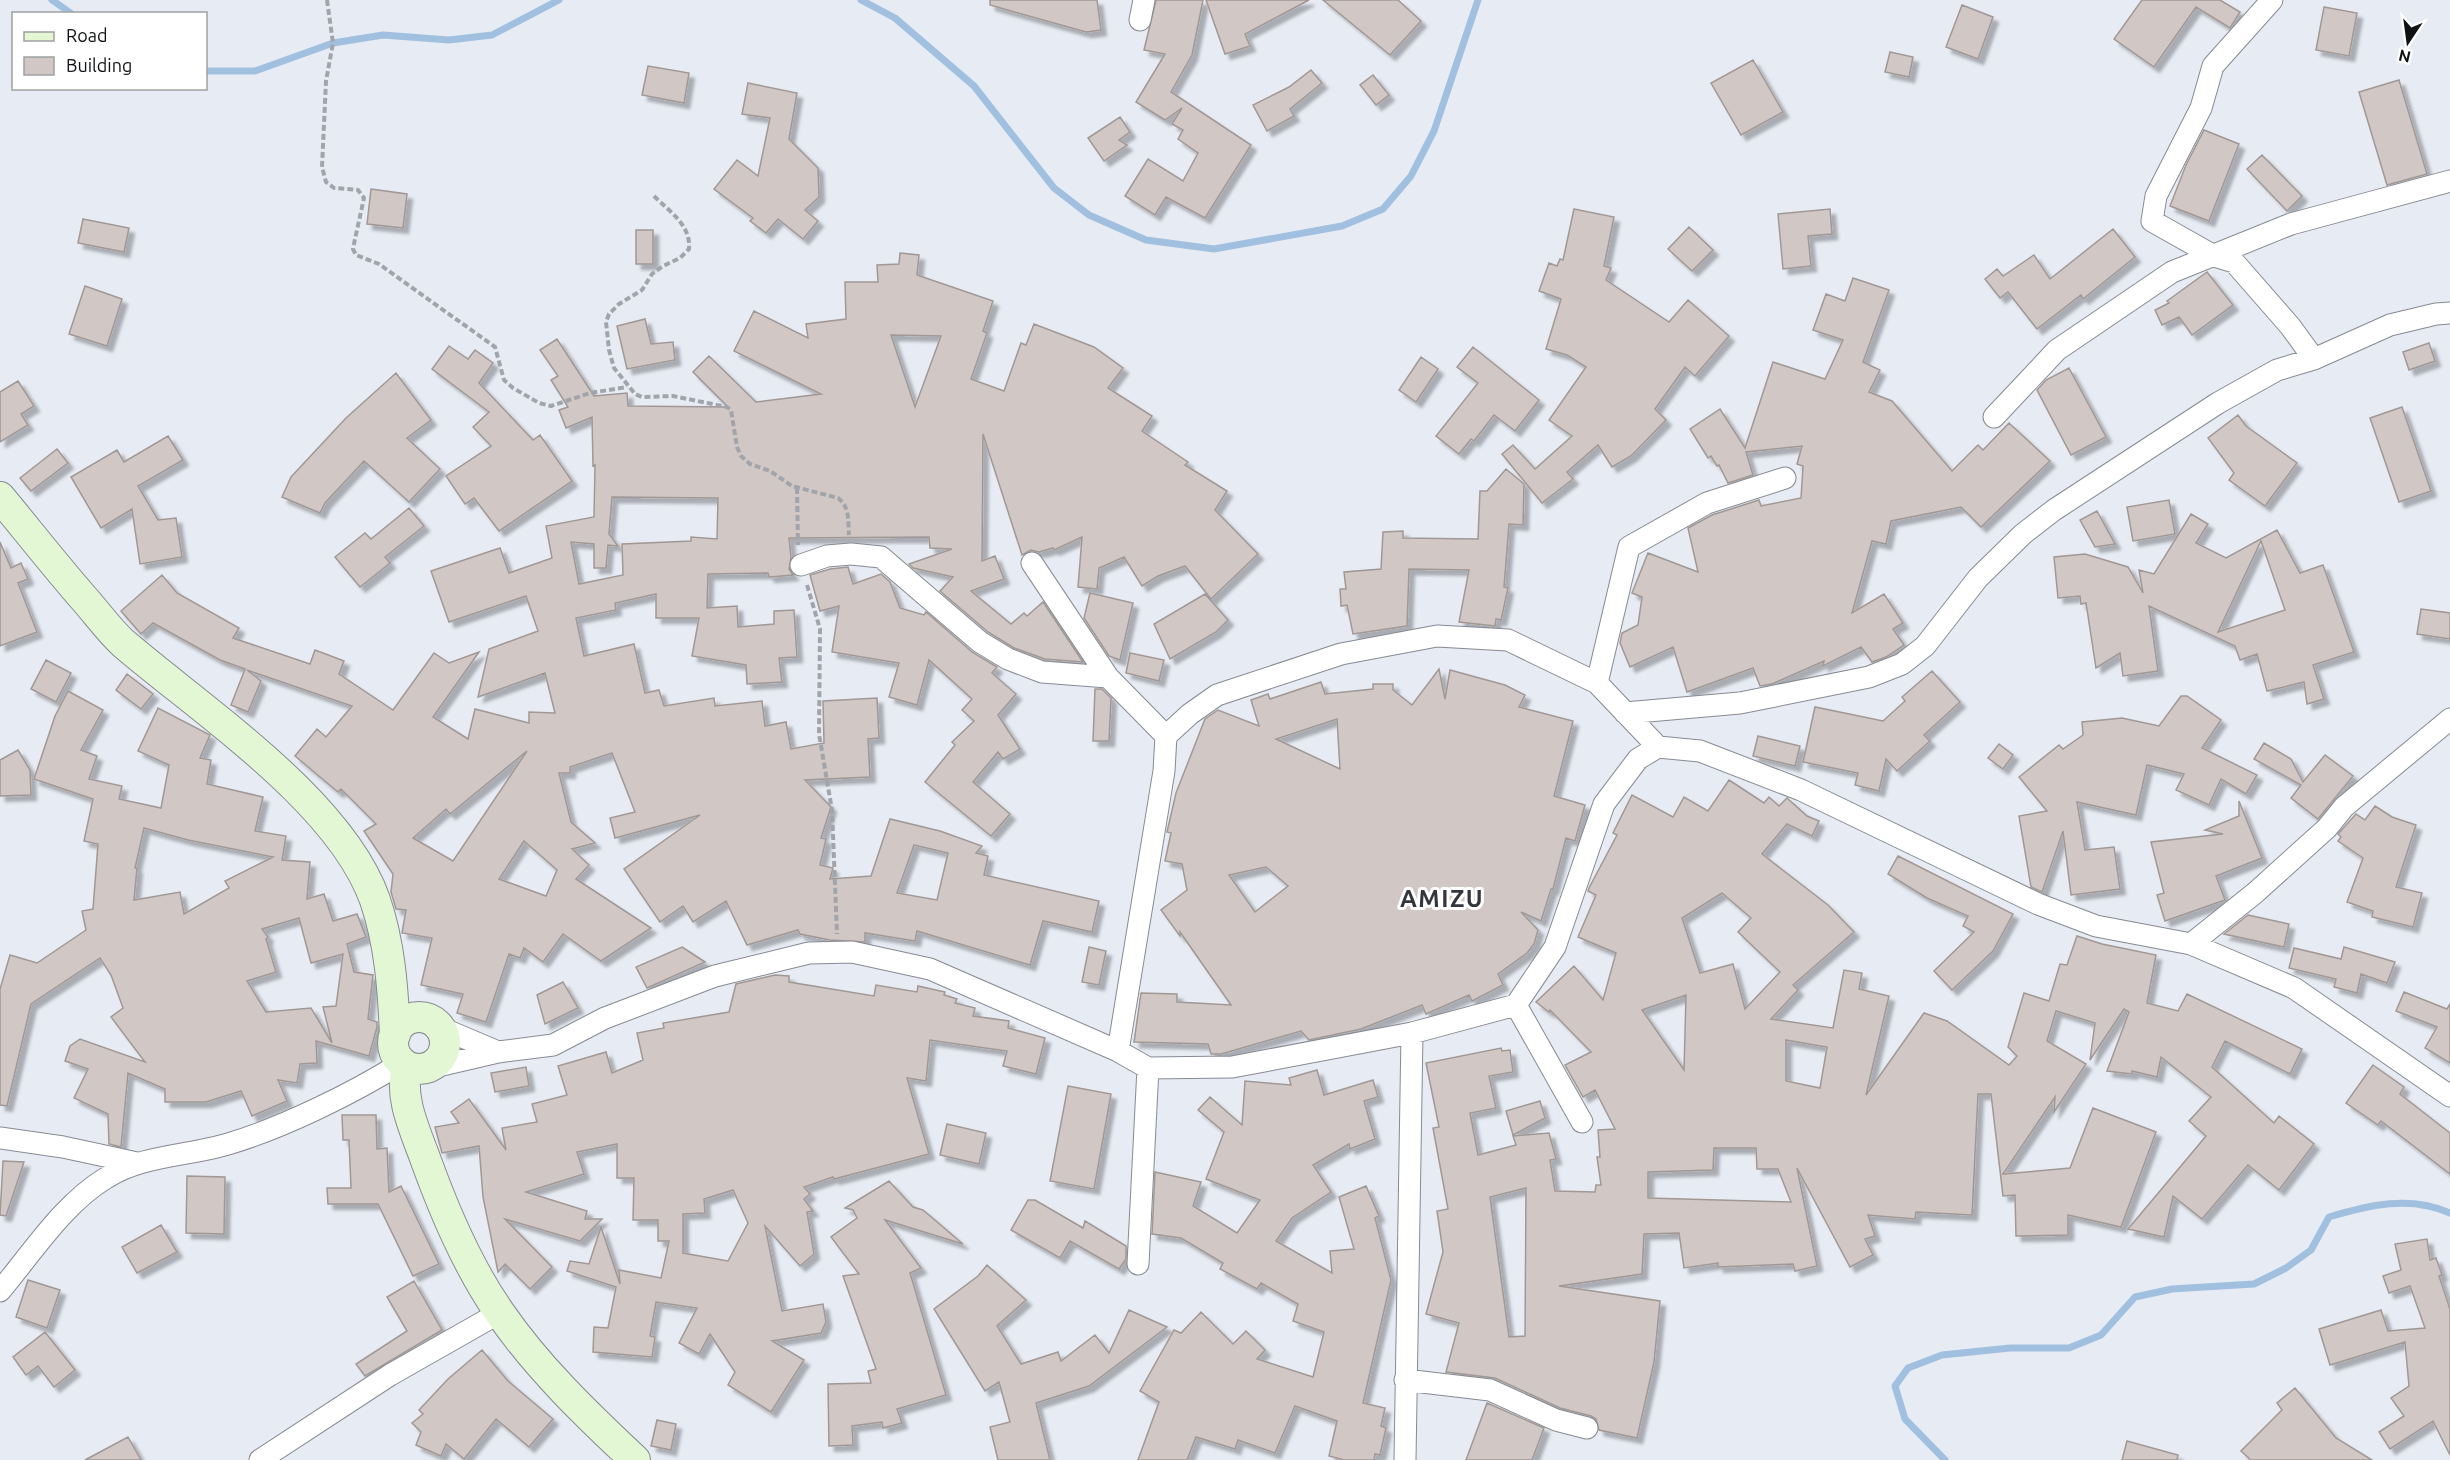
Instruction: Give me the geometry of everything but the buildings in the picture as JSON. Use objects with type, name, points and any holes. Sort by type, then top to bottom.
[{"type":"street","points":[[2272,0],[2213,66],[2201,108],[2156,196],[2152,221],[2214,256],[2234,262],[2290,326],[2314,359]]},
{"type":"street","points":[[1994,417],[2057,350],[2172,272],[2291,224],[2450,181]]},
{"type":"street","points":[[1625,713],[1740,703],[1869,677],[1902,664],[1924,646],[1978,578],[2023,534],[2054,510],[2218,403],[2277,370],[2314,359],[2390,325],[2436,314],[2450,314]]},
{"type":"street","points":[[1597,682],[1629,547],[1707,502],[1785,478]]},
{"type":"street","points":[[0,497],[121,641],[250,747],[310,804],[346,848],[363,874],[375,900],[386,938],[407,1058]]},
{"type":"street","points":[[801,565],[827,556],[851,554],[881,557],[980,642],[1008,659],[1042,672],[1108,677]]},
{"type":"street","points":[[1032,563],[1108,677],[1166,736]]},
{"type":"street","points":[[1118,1051],[1164,771],[1166,736],[1190,714],[1217,695],[1341,654],[1437,636],[1508,640],[1597,682],[1658,747]]},
{"type":"street","points":[[2192,944],[2255,893],[2327,828],[2344,807],[2450,719]]},
{"type":"street","points":[[0,1291],[59,1220],[86,1193],[106,1178],[136,1163],[229,1144],[371,1082],[407,1058],[498,1052],[552,1045],[605,1018],[715,976],[808,953],[852,952],[930,969],[1118,1051],[1148,1068],[1232,1067],[1412,1033],[1516,1005],[1555,947],[1604,804],[1638,759],[1658,747],[1700,751],[1801,790],[2038,904],[2096,926],[2192,944],[2294,988],[2450,1096]]},
{"type":"street","points":[[392,982],[409,1006],[444,1035],[444,1052],[440,1060],[407,1058]]},
{"type":"street","points":[[1516,1005],[1582,1122]]},
{"type":"street","points":[[498,1052],[432,1023],[408,1020],[404,1078],[406,1104],[444,1209],[499,1313],[588,1416],[635,1460]]},
{"type":"street","points":[[1405,1460],[1412,1033]]},
{"type":"street","points":[[1138,1264],[1148,1068]]},
{"type":"street","points":[[371,1082],[394,1088],[406,1104]]},
{"type":"street","points":[[0,1138],[63,1147],[136,1163]]},
{"type":"street","points":[[260,1460],[390,1375],[499,1313]]},
{"type":"street","points":[[1405,1380],[1490,1390],[1556,1420],[1587,1428]]},
{"type":"path","points":[[327,0],[333,43],[326,81],[322,167],[326,182],[334,188],[357,190],[364,198],[353,249],[356,255],[379,264],[495,347],[504,380],[513,388],[540,403],[551,406],[590,393],[627,387]]},
{"type":"path","points":[[654,196],[685,227],[690,236],[689,249],[680,258],[652,274],[642,290],[619,304],[609,314],[606,322],[609,350],[614,368],[627,387],[642,397],[673,396],[727,406],[731,410],[737,447],[741,456],[750,464],[770,471],[797,488],[838,498],[844,502],[847,508],[851,554]]},
{"type":"path","points":[[797,488],[796,526],[801,565],[820,629],[819,734],[832,810],[836,866],[837,953]]},
{"type":"waterway","points":[[52,0],[69,12]]},
{"type":"waterway","points":[[207,71],[255,71],[333,43],[383,35],[449,40],[492,35],[559,0]]},
{"type":"waterway","points":[[861,0],[895,18],[974,86],[1054,188],[1089,215],[1146,240],[1214,249],[1342,226],[1383,209],[1411,176],[1434,131],[1478,0]]},
{"type":"waterway","points":[[1945,1460],[1905,1419],[1895,1386],[1908,1368],[1942,1355],[2010,1348],[2069,1348],[2101,1335],[2135,1297],[2172,1289],[2254,1284],[2286,1268],[2311,1250],[2329,1217],[2374,1206],[2405,1203],[2420,1204],[2450,1213]]},
{"type":"district","name":"AMIZU","points":[[1442,899]]}]
